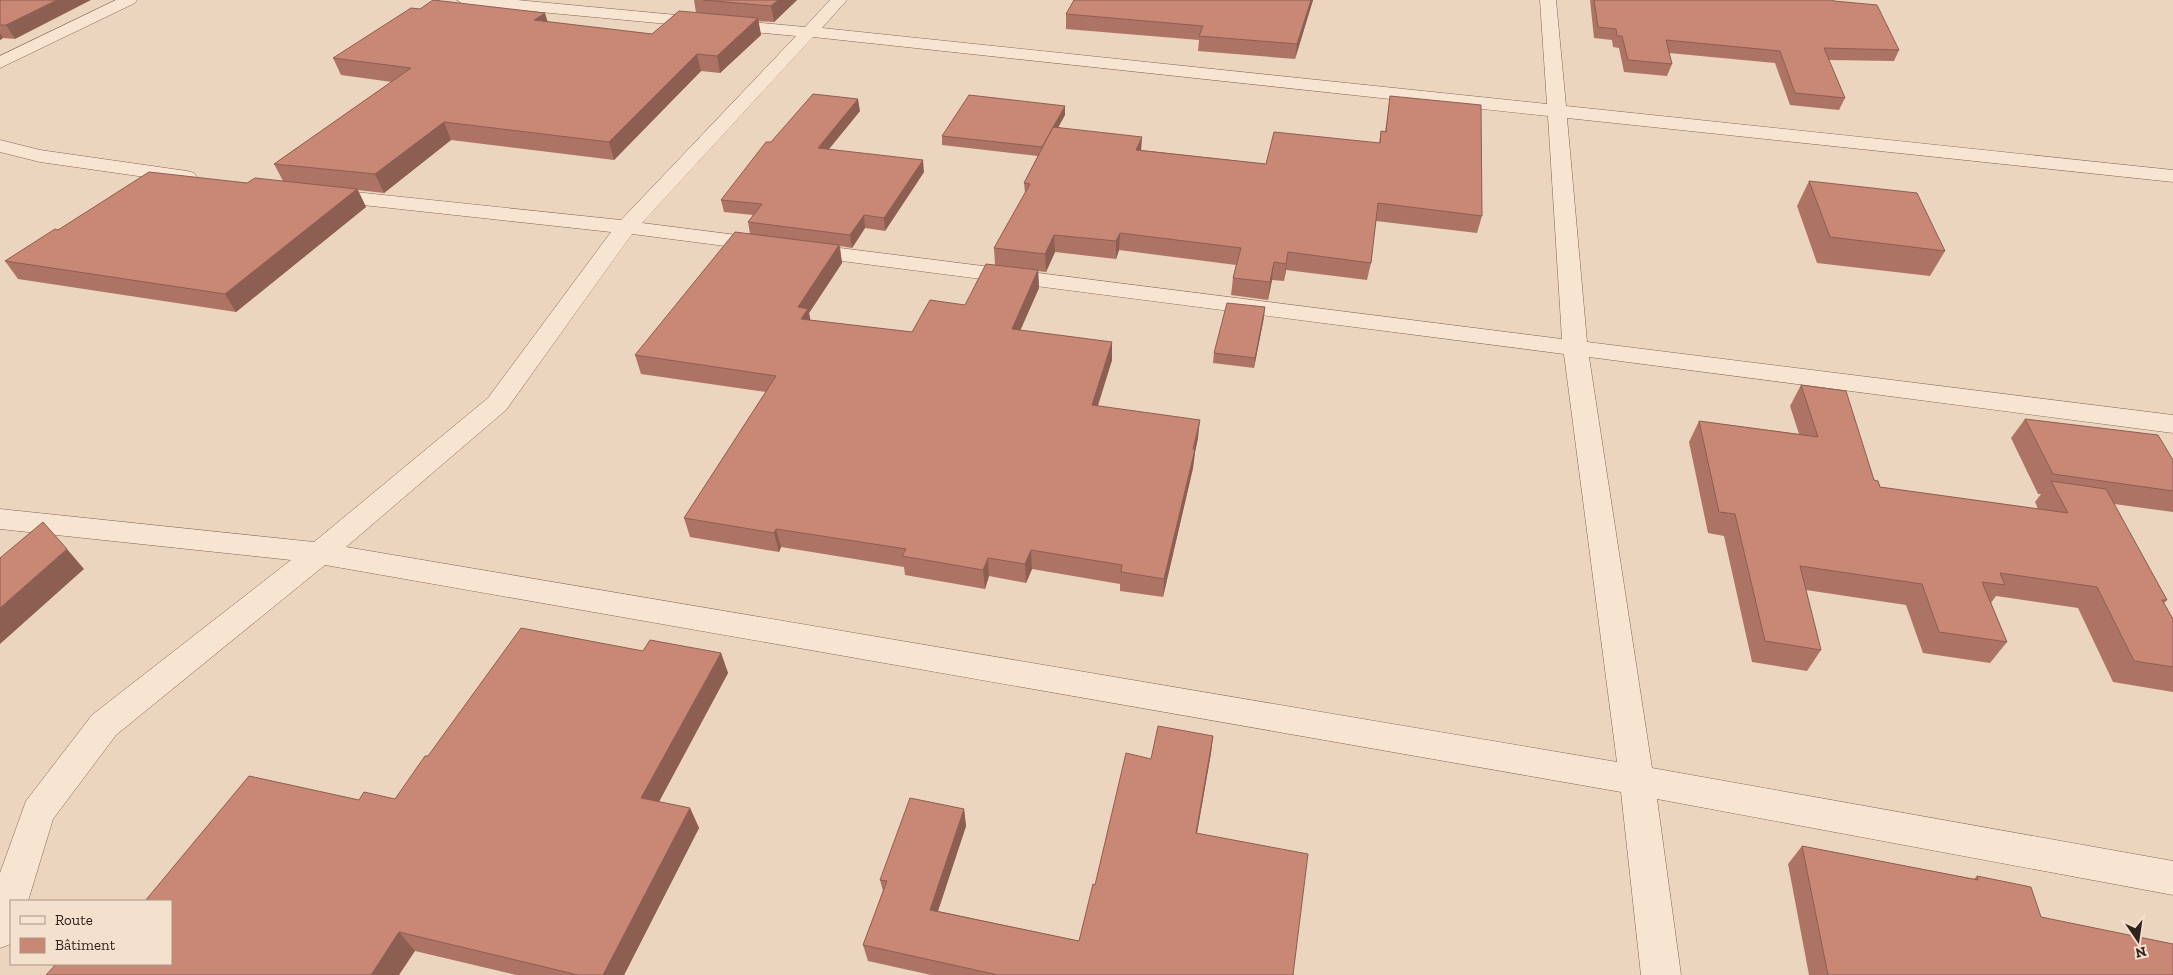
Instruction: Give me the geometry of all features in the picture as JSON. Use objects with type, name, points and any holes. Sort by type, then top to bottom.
[{"type":"street","points":[[0,63],[129,0]]},
{"type":"street","points":[[465,0],[809,32],[1557,113],[2173,176]]},
{"type":"street","points":[[0,930],[38,812],[104,725],[320,554],[497,404],[626,227],[839,0]]},
{"type":"street","points":[[1548,0],[1575,347],[1637,780],[1661,975]]},
{"type":"street","points":[[0,146],[40,156],[212,180]]},
{"type":"street","points":[[309,193],[626,227],[2173,424]]},
{"type":"street","points":[[0,519],[320,554],[1637,780],[2173,878]]},
{"type":"building","points":[[0,0],[57,0],[6,25],[0,25]]},
{"type":"building","points":[[433,0],[545,13],[534,20],[652,34],[679,11],[758,18],[717,56],[697,54],[609,142],[444,122],[375,174],[274,164],[411,68],[333,58],[411,8],[420,9]]},
{"type":"building","points":[[703,0],[778,0],[771,6]]},
{"type":"building","points":[[1074,0],[1311,0],[1297,44],[1199,36],[1203,26],[1066,14]]},
{"type":"building","points":[[1594,0],[1833,0],[1877,5],[1899,50],[1824,48],[1845,98],[1795,93],[1780,51],[1666,40],[1672,64],[1628,60],[1622,36],[1617,36],[1616,29],[1598,27]]},
{"type":"building","points":[[813,94],[858,99],[818,148],[923,160],[884,218],[864,215],[850,235],[748,222],[762,204],[721,200],[766,142],[771,142]]},
{"type":"building","points":[[969,95],[1065,106],[1042,147],[942,136]]},
{"type":"building","points":[[1390,96],[1481,105],[1482,216],[1378,203],[1371,263],[1288,252],[1286,264],[1274,262],[1270,282],[1233,278],[1241,248],[1120,233],[1116,241],[1054,235],[1045,254],[994,248],[1030,184],[1024,183],[1053,127],[1142,137],[1136,150],[1266,164],[1274,132],[1380,143],[1381,131],[1386,132]]},
{"type":"building","points":[[149,172],[247,183],[255,178],[357,189],[225,294],[5,261]]},
{"type":"building","points":[[1809,181],[1917,193],[1945,251],[1830,237]]},
{"type":"building","points":[[735,232],[839,245],[798,307],[808,309],[801,319],[912,332],[930,300],[965,305],[986,264],[1038,270],[1012,329],[1112,342],[1092,405],[1200,420],[1193,449],[1195,449],[1164,579],[1121,572],[1122,565],[1031,550],[1025,564],[988,558],[983,570],[902,556],[906,549],[776,529],[774,533],[684,518],[776,376],[635,355]]},
{"type":"building","points":[[1227,303],[1265,307],[1255,358],[1214,353]]},
{"type":"building","points":[[1801,385],[1846,391],[1874,480],[1878,481],[1880,487],[2068,513],[2051,481],[2106,489],[2167,600],[2162,600],[2173,619],[2173,667],[2134,661],[2097,587],[2000,573],[2005,585],[1982,582],[2007,642],[1939,632],[1922,584],[1800,566],[1821,650],[1765,641],[1735,514],[1719,512],[1699,421],[1818,437]]},
{"type":"building","points":[[2025,419],[2158,435],[2173,460],[2173,491],[2053,474]]},
{"type":"building","points":[[43,522],[67,549],[0,608],[0,558]]},
{"type":"building","points":[[521,628],[643,651],[650,640],[721,653],[641,798],[690,808],[603,975],[578,975],[399,932],[371,975],[46,975],[55,965],[172,965],[172,900],[146,900],[249,776],[359,800],[364,792],[395,799],[425,756],[428,756]]},
{"type":"building","points":[[1158,726],[1213,736],[1196,833],[1308,854],[1293,975],[998,975],[863,945],[887,881],[880,880],[910,798],[964,809],[930,910],[1079,941],[1093,884],[1095,885],[1126,753],[1151,759]]},
{"type":"building","points":[[1802,846],[1978,880],[1977,876],[2031,887],[2041,917],[2173,944],[2173,975],[1828,975]]}]
